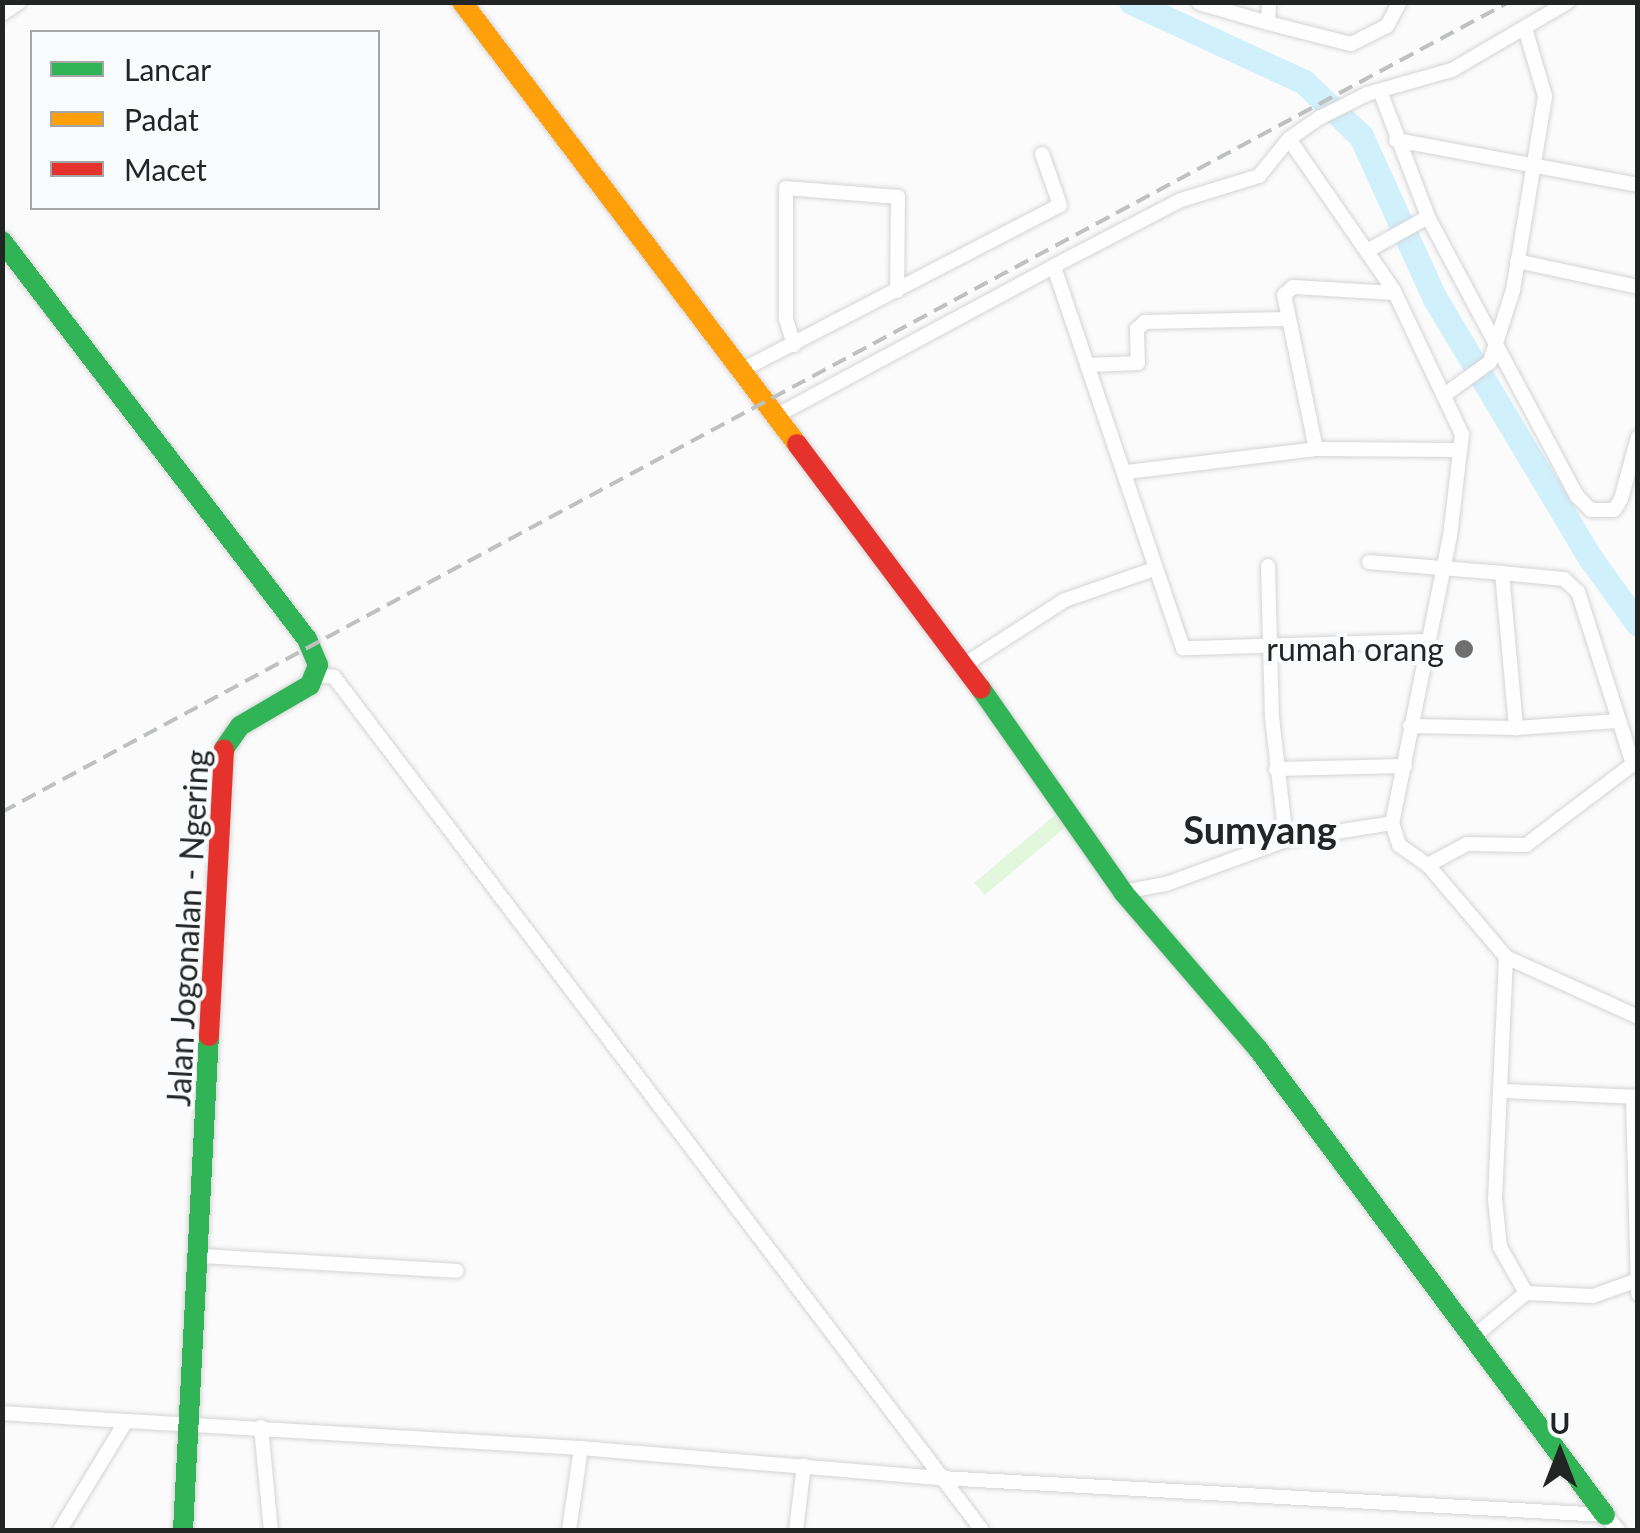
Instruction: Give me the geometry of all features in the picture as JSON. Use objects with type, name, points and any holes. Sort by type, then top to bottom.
[{"type":"street","points":[[2,14],[19,2]]},
{"type":"street","points":[[462,2],[964,665],[1137,904],[1258,1049],[1611,1523]]},
{"type":"street","points":[[1268,23],[1269,2]]},
{"type":"street","points":[[1199,3],[1351,44],[1388,26],[1400,2]]},
{"type":"street","points":[[774,417],[1182,200],[1258,176],[1289,139],[1321,117],[1374,92],[1452,70],[1526,32],[1568,2]]},
{"type":"street","points":[[1446,393],[1490,362],[1500,344],[1545,96],[1526,32]]},
{"type":"street","points":[[1374,92],[1426,219],[1500,344],[1577,496],[1591,510],[1614,510],[1622,498],[1638,437]]},
{"type":"street","points":[[1289,139],[1369,250],[1395,294],[1446,393],[1462,434],[1442,565],[1392,823],[1399,845],[1428,865],[1506,956],[1638,1016]]},
{"type":"street","points":[[1396,140],[1638,185]]},
{"type":"street","points":[[740,371],[1043,214],[1061,200],[1042,154]]},
{"type":"street","points":[[794,346],[786,318],[786,188],[898,197],[898,291]]},
{"type":"street","points":[[1369,250],[1426,219]]},
{"type":"street","points":[[2,241],[306,639],[318,675],[334,677],[982,1530]]},
{"type":"street","points":[[1516,261],[1638,287]]},
{"type":"street","points":[[1054,266],[1127,472],[1154,570],[1183,648],[1425,641]]},
{"type":"street","points":[[1316,449],[1284,295],[1293,288],[1395,294]]},
{"type":"street","points":[[1088,364],[1138,363],[1137,329],[1146,322],[1286,319]]},
{"type":"street","points":[[1127,472],[1316,449],[1459,450]]},
{"type":"street","points":[[1369,562],[1442,565],[1564,579],[1578,592],[1638,781]]},
{"type":"street","points":[[1268,566],[1268,644],[1276,768],[1286,840]]},
{"type":"street","points":[[964,665],[1065,600],[1154,570]]},
{"type":"street","points":[[1502,573],[1516,728]]},
{"type":"street","name":"Jalan Jogonalan - Ngering","points":[[183,1530],[224,745],[240,726],[318,675]]},
{"type":"street","points":[[1410,726],[1516,728],[1618,722]]},
{"type":"street","points":[[1428,865],[1467,844],[1513,850],[1526,845],[1635,763]]},
{"type":"street","points":[[1276,768],[1405,766]]},
{"type":"street","points":[[1137,904],[1166,884],[1286,840],[1392,823]]},
{"type":"street","points":[[1506,956],[1498,1240],[1526,1292]]},
{"type":"street","points":[[1472,1338],[1526,1292],[1593,1296],[1637,1285],[1635,1097],[1504,1091]]},
{"type":"street","points":[[200,1256],[457,1271]]},
{"type":"street","points":[[2,1413],[581,1448],[941,1478],[1611,1523]]},
{"type":"street","points":[[60,1530],[126,1420]]},
{"type":"street","points":[[261,1427],[271,1530]]},
{"type":"street","points":[[569,1530],[581,1448]]},
{"type":"street","points":[[796,1530],[804,1465]]},
{"type":"green space","points":[[1061,810],[1071,822],[985,895],[974,883]]},
{"type":"waterway","points":[[1131,2],[1304,82],[1361,136],[1434,297],[1591,559],[1638,624]]},
{"type":"railway","points":[[2,812],[1509,2]]},
{"type":"traffic: fast","points":[[2,241],[307,639],[318,665],[310,685],[240,726],[224,749]]},
{"type":"traffic: fast","points":[[981,689],[1123,892],[1258,1049],[1605,1515]]},
{"type":"traffic: fast","points":[[183,1530],[209,1036]]},
{"type":"traffic: slow","points":[[462,2],[797,444]]},
{"type":"traffic: jam","points":[[797,444],[981,689]]},
{"type":"traffic: jam","points":[[209,1036],[224,749]]},
{"type":"place","name":"rumah orang","points":[[1464,649]]},
{"type":"district","name":"Sumyang","points":[[1260,830]]}]
